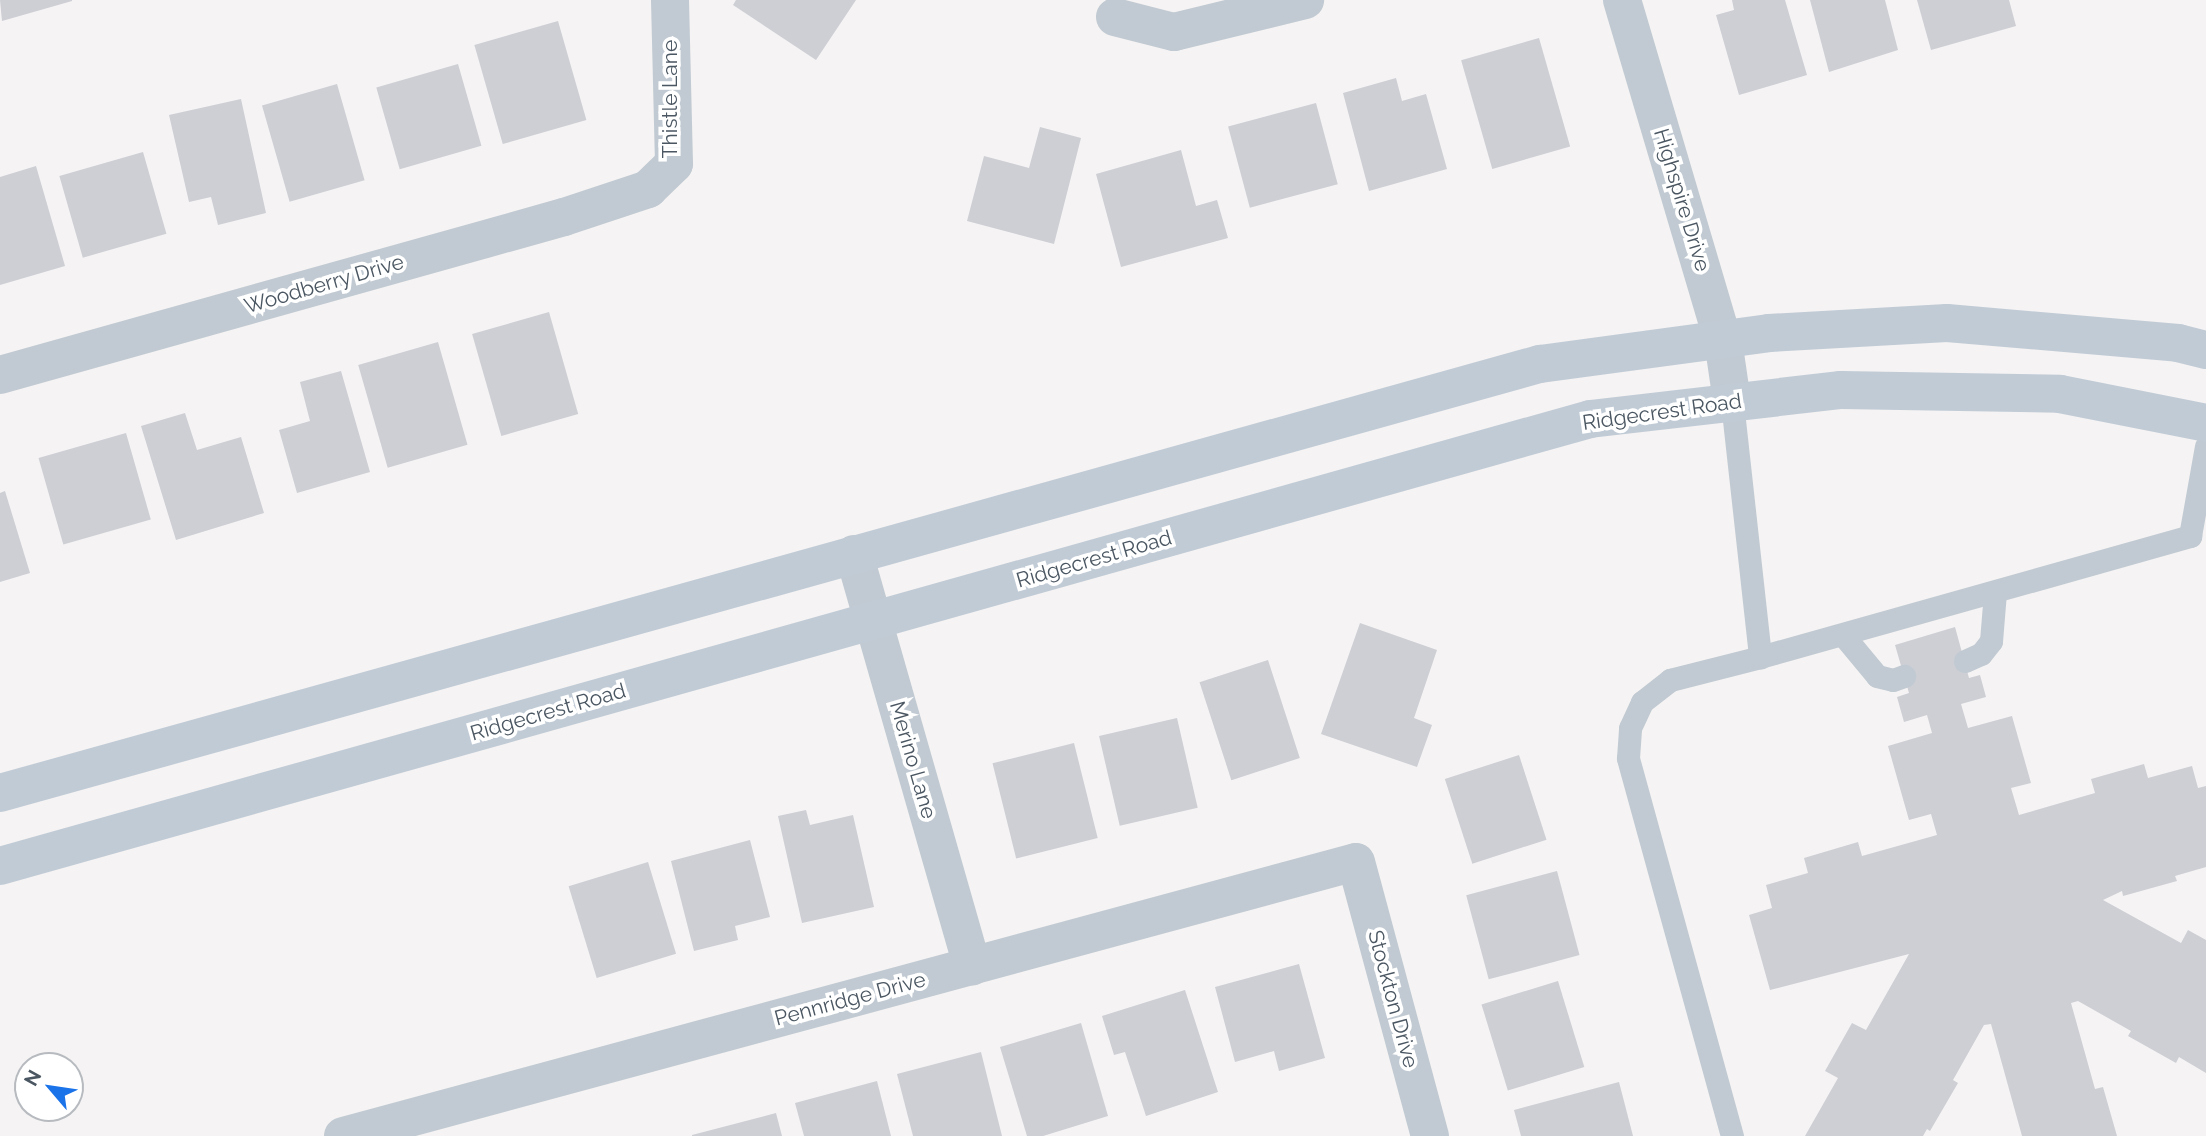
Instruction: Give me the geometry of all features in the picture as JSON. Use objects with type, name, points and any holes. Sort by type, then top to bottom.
[{"type":"main road","points":[[0,793],[1540,364],[1723,340],[1947,323],[2178,343],[2206,350]]},
{"type":"main road","name":"Ridgecrest Road","points":[[0,866],[1590,419],[1841,390],[2060,394],[2206,423]]},
{"type":"street","name":"Thistle Lane","points":[[648,189],[674,164],[670,0]]},
{"type":"street","points":[[1115,17],[1174,32],[1305,0]]},
{"type":"street","name":"Highspire Drive","points":[[1622,0],[1723,340],[1732,402]]},
{"type":"street","name":"Woodberry Drive","points":[[0,375],[565,217],[648,189]]},
{"type":"street","name":"Merino Lane","points":[[854,554],[972,966]]},
{"type":"street","name":"Pennridge Drive","points":[[343,1136],[1356,862]]},
{"type":"street","name":"Stockton Drive","points":[[1356,862],[1430,1136]]},
{"type":"lane","points":[[1732,402],[1760,657]]},
{"type":"lane","points":[[1732,1136],[1628,758],[1630,728],[1642,702],[1670,680],[2198,537],[2206,446]]},
{"type":"lane","points":[[1965,661],[1981,653],[1991,641],[1995,592]]},
{"type":"lane","points":[[1843,635],[1877,676],[1904,676]]},
{"type":"building","points":[[0,0],[72,0],[72,1],[2,21]]},
{"type":"building","points":[[736,0],[856,0],[816,60],[733,5]]},
{"type":"building","points":[[1732,0],[1785,0],[1807,75],[1739,95],[1716,15],[1734,10]]},
{"type":"building","points":[[1810,0],[1885,0],[1898,50],[1829,72]]},
{"type":"building","points":[[1917,0],[2009,0],[2016,26],[1931,50]]},
{"type":"building","points":[[558,21],[586,120],[503,144],[474,45]]},
{"type":"building","points":[[1539,38],[1570,147],[1492,169],[1461,60]]},
{"type":"building","points":[[458,64],[481,146],[400,169],[376,87]]},
{"type":"building","points":[[1396,78],[1402,101],[1426,94],[1447,169],[1369,191],[1343,93]]},
{"type":"building","points":[[337,84],[365,180],[290,202],[262,105]]},
{"type":"building","points":[[241,99],[266,213],[218,225],[211,197],[189,202],[169,115]]},
{"type":"building","points":[[1316,103],[1338,184],[1250,208],[1228,127]]},
{"type":"building","points":[[1040,127],[1081,138],[1054,244],[967,221],[984,156],[1029,168]]},
{"type":"building","points":[[1181,150],[1196,206],[1217,200],[1228,238],[1121,267],[1096,174]]},
{"type":"building","points":[[143,152],[166,234],[83,258],[59,176]]},
{"type":"building","points":[[36,166],[65,266],[0,285],[0,177]]},
{"type":"building","points":[[549,312],[578,414],[501,436],[472,334]]},
{"type":"building","points":[[438,342],[467,445],[388,468],[358,365]]},
{"type":"building","points":[[341,371],[370,472],[297,493],[279,430],[310,421],[300,382]]},
{"type":"building","points":[[185,413],[197,450],[241,437],[264,513],[176,540],[141,426]]},
{"type":"building","points":[[126,433],[151,520],[63,545],[39,458]]},
{"type":"building","points":[[5,491],[30,573],[0,582],[0,493]]},
{"type":"building","points":[[1360,623],[1437,650],[1414,718],[1432,725],[1417,767],[1321,734]]},
{"type":"building","points":[[1955,627],[1969,678],[1980,675],[1986,697],[1961,704],[1968,728],[2012,716],[2031,783],[2011,788],[2019,815],[2095,793],[2091,779],[2144,764],[2148,778],[2192,766],[2198,788],[2206,786],[2206,867],[2175,876],[2177,881],[2123,896],[2122,891],[2103,900],[2181,943],[2188,930],[2206,940],[2206,1073],[2179,1057],[2176,1063],[2128,1036],[2131,1031],[2078,1001],[2071,1003],[2095,1089],[2103,1087],[2117,1136],[2022,1136],[1991,1024],[1984,1025],[1953,1080],[1958,1083],[1930,1131],[1927,1129],[1923,1136],[1805,1136],[1838,1078],[1825,1071],[1852,1023],[1866,1030],[1909,954],[1770,990],[1749,915],[1772,908],[1766,885],[1808,873],[1804,858],[1858,842],[1862,856],[1937,835],[1931,814],[1909,820],[1888,746],[1932,733],[1927,715],[1904,722],[1897,697],[1909,693],[1895,645]]},
{"type":"building","points":[[1268,660],[1300,758],[1231,780],[1200,682]]},
{"type":"building","points":[[1177,718],[1198,808],[1120,826],[1099,736]]},
{"type":"building","points":[[1074,743],[1098,838],[1016,858],[992,763]]},
{"type":"building","points":[[1519,755],[1547,840],[1472,864],[1445,779]]},
{"type":"building","points":[[806,810],[810,825],[853,815],[874,907],[802,923],[778,816]]},
{"type":"building","points":[[750,840],[770,917],[735,926],[738,940],[694,951],[671,861]]},
{"type":"building","points":[[648,862],[676,954],[597,978],[569,886]]},
{"type":"building","points":[[1557,871],[1580,955],[1489,979],[1466,895]]},
{"type":"building","points":[[1299,964],[1325,1058],[1279,1071],[1274,1051],[1235,1062],[1215,987]]},
{"type":"building","points":[[1558,981],[1584,1067],[1508,1090],[1481,1004]]},
{"type":"building","points":[[1185,990],[1218,1092],[1146,1116],[1125,1052],[1114,1055],[1102,1016]]},
{"type":"building","points":[[1081,1023],[1108,1116],[1043,1136],[1027,1136],[1000,1047]]},
{"type":"building","points":[[981,1052],[1002,1136],[913,1136],[897,1074]]},
{"type":"building","points":[[877,1081],[891,1136],[804,1136],[795,1103]]},
{"type":"building","points":[[1619,1082],[1633,1136],[1521,1136],[1514,1110]]},
{"type":"building","points":[[776,1113],[782,1136],[692,1136],[692,1135]]}]
